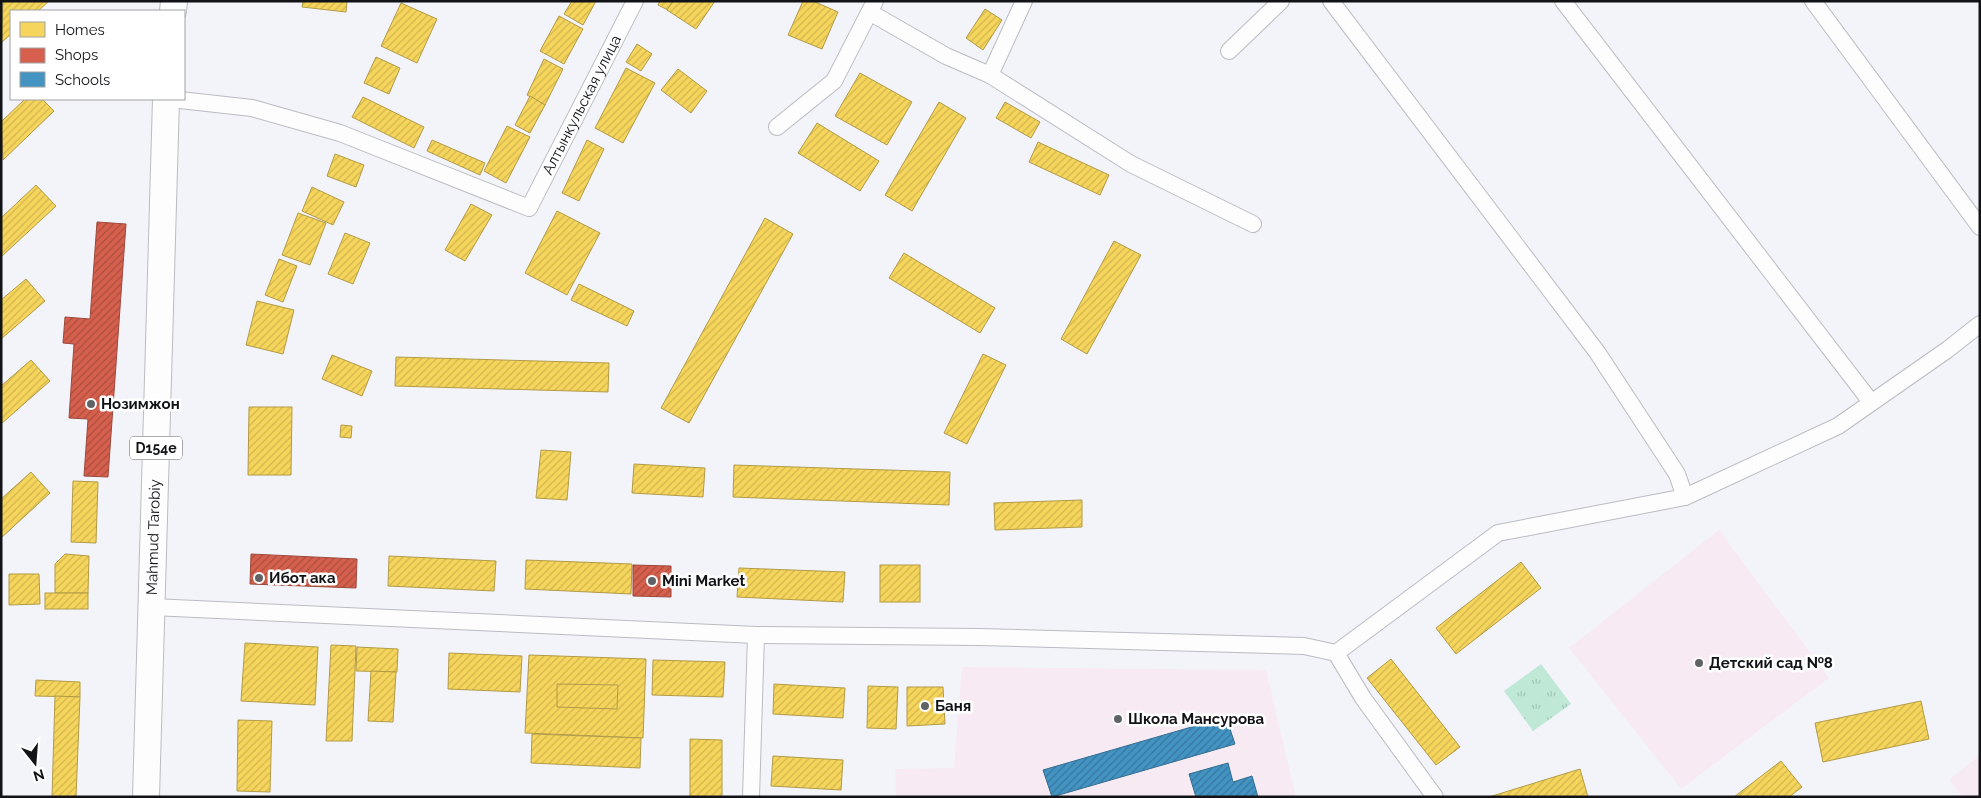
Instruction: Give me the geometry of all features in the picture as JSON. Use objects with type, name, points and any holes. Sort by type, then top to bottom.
[{"type":"main road","name":"Mahmud Tarobiy","points":[[146,797],[166,100]]},
{"type":"street","name":"Алтынкульская улица","points":[[180,100],[252,108],[340,133],[529,208],[635,1]]},
{"type":"street","points":[[990,75],[1024,1]]},
{"type":"street","points":[[1229,50],[1281,1]]},
{"type":"street","points":[[1331,1],[1597,352],[1677,474],[1685,497]]},
{"type":"street","points":[[1563,1],[1871,402]]},
{"type":"street","points":[[1813,1],[1980,227]]},
{"type":"street","points":[[777,127],[834,81],[873,7],[946,56],[990,75],[1131,164],[1253,224]]},
{"type":"street","points":[[1336,653],[1498,533],[1685,497],[1838,426],[1980,324]]},
{"type":"street","points":[[152,607],[756,635],[1304,646],[1336,653],[1363,698],[1434,797]]},
{"type":"street","points":[[751,797],[756,635]]},
{"type":"shaded area","name":"Детский сад №8","points":[[1719,530],[1829,678],[1681,789],[1569,648]]},
{"type":"shaded area","name":"Школа Мансурова","points":[[962,667],[1266,670],[1296,797],[896,797],[895,769],[954,768]]},
{"type":"shaded area","points":[[1980,755],[1980,797],[1963,797],[1949,780]]},
{"type":"green space","points":[[1541,664],[1571,704],[1533,731],[1504,691]]},
{"type":"building: Homes","points":[[3,1],[49,1],[39,10],[10,10],[10,35],[1,43]]},
{"type":"building: Homes","points":[[303,1],[347,1],[346,12],[302,7]]},
{"type":"building: Homes","points":[[572,1],[596,1],[583,25],[564,14]]},
{"type":"building: Homes","points":[[660,1],[673,1],[668,10],[658,5]]},
{"type":"building: Homes","points":[[673,1],[715,1],[696,29],[667,10]]},
{"type":"building: Homes","points":[[803,1],[813,1],[838,12],[822,49],[788,35]]},
{"type":"building: Homes","points":[[401,3],[437,19],[417,63],[381,46]]},
{"type":"building: Homes","points":[[985,9],[1002,20],[983,50],[966,38]]},
{"type":"building: Homes","points":[[559,16],[583,29],[564,64],[540,51]]},
{"type":"building: Homes","points":[[637,44],[652,54],[641,71],[626,62]]},
{"type":"building: Homes","points":[[376,57],[400,68],[389,94],[364,83]]},
{"type":"building: Homes","points":[[544,59],[563,69],[545,105],[527,95]]},
{"type":"building: Homes","points":[[626,68],[655,83],[623,143],[595,128]]},
{"type":"building: Homes","points":[[678,69],[707,91],[691,113],[661,90]]},
{"type":"building: Homes","points":[[860,73],[912,102],[887,145],[835,116]]},
{"type":"building: Homes","points":[[530,96],[545,105],[530,133],[515,125]]},
{"type":"building: Homes","points":[[363,97],[424,127],[414,148],[352,117]]},
{"type":"building: Homes","points":[[24,100],[43,100],[54,111],[3,160],[1,122]]},
{"type":"building: Homes","points":[[939,102],[966,118],[912,211],[885,195]]},
{"type":"building: Homes","points":[[1005,102],[1040,122],[1031,138],[996,118]]},
{"type":"building: Homes","points":[[817,123],[879,161],[860,191],[798,153]]},
{"type":"building: Homes","points":[[507,126],[530,137],[506,183],[484,171]]},
{"type":"building: Homes","points":[[432,140],[485,163],[480,175],[427,151]]},
{"type":"building: Homes","points":[[587,140],[604,149],[579,201],[562,193]]},
{"type":"building: Homes","points":[[1038,142],[1109,175],[1100,195],[1029,162]]},
{"type":"building: Homes","points":[[335,154],[364,165],[356,187],[327,176]]},
{"type":"building: Homes","points":[[36,185],[56,206],[1,257],[1,218]]},
{"type":"building: Homes","points":[[312,187],[344,202],[333,225],[302,211]]},
{"type":"building: Homes","points":[[471,204],[492,215],[465,261],[445,250]]},
{"type":"building: Homes","points":[[557,211],[600,233],[567,295],[525,273]]},
{"type":"building: Homes","points":[[298,213],[326,223],[310,265],[282,255]]},
{"type":"building: Homes","points":[[765,218],[793,234],[689,423],[661,408]]},
{"type":"building: Homes","points":[[345,233],[370,243],[353,284],[328,274]]},
{"type":"building: Homes","points":[[1114,241],[1141,255],[1087,354],[1061,339]]},
{"type":"building: Homes","points":[[904,253],[995,308],[980,333],[889,278]]},
{"type":"building: Homes","points":[[279,259],[297,266],[283,302],[265,295]]},
{"type":"building: Homes","points":[[26,279],[45,301],[1,339],[1,300]]},
{"type":"building: Homes","points":[[579,284],[634,311],[627,326],[571,300]]},
{"type":"building: Homes","points":[[257,301],[294,310],[283,354],[246,345]]},
{"type":"building: Homes","points":[[983,354],[1006,365],[967,444],[944,433]]},
{"type":"building: Homes","points":[[332,355],[372,371],[362,396],[322,379]]},
{"type":"building: Homes","points":[[396,357],[609,363],[608,392],[395,386]]},
{"type":"building: Homes","points":[[31,360],[50,381],[1,424],[1,386]]},
{"type":"building: Homes","points":[[249,407],[292,407],[291,475],[248,475]]},
{"type":"building: Homes","points":[[341,425],[352,426],[351,438],[340,437]]},
{"type":"building: Homes","points":[[541,450],[571,452],[567,500],[536,498]]},
{"type":"building: Homes","points":[[634,464],[705,468],[703,497],[632,493]]},
{"type":"building: Homes","points":[[734,465],[950,472],[949,505],[733,497]]},
{"type":"building: Homes","points":[[31,472],[50,493],[1,538],[1,499]]},
{"type":"building: Homes","points":[[73,481],[98,482],[96,543],[71,542]]},
{"type":"building: Homes","points":[[1082,500],[1082,527],[995,530],[994,503]]},
{"type":"building: Homes","points":[[65,554],[89,556],[88,593],[55,593],[55,564]]},
{"type":"building: Homes","points":[[389,556],[496,561],[494,591],[388,586]]},
{"type":"building: Homes","points":[[526,560],[632,564],[631,594],[525,589]]},
{"type":"building: Homes","points":[[1521,562],[1541,588],[1456,654],[1436,628]]},
{"type":"building: Homes","points":[[880,565],[920,565],[920,602],[880,602]]},
{"type":"building: Homes","points":[[739,568],[845,572],[843,602],[737,597]]},
{"type":"building: Homes","points":[[9,574],[39,574],[40,604],[9,605]]},
{"type":"building: Homes","points":[[45,593],[88,593],[88,609],[45,609]]},
{"type":"building: Homes","points":[[245,643],[318,647],[315,705],[241,701]]},
{"type":"building: Homes","points":[[331,645],[356,646],[352,741],[326,741]]},
{"type":"building: Homes","points":[[357,647],[398,649],[397,672],[356,671]]},
{"type":"building: Homes","points":[[449,653],[522,656],[520,692],[448,689]]},
{"type":"building: Homes","points":[[529,655],[646,659],[643,738],[525,733]]},
{"type":"building: Homes","points":[[1391,659],[1460,747],[1436,765],[1367,678]]},
{"type":"building: Homes","points":[[653,660],[725,662],[723,697],[652,695]]},
{"type":"building: Homes","points":[[371,671],[396,672],[393,722],[368,721]]},
{"type":"building: Homes","points":[[36,680],[80,682],[80,697],[35,696]]},
{"type":"building: Homes","points":[[557,684],[618,685],[617,709],[557,707]]},
{"type":"building: Homes","points":[[774,684],[845,688],[843,718],[773,714]]},
{"type":"building: Homes","points":[[868,686],[898,687],[896,729],[867,728]]},
{"type":"building: Homes","name":"Баня","points":[[907,687],[943,687],[945,724],[907,726]]},
{"type":"building: Homes","points":[[55,696],[80,697],[76,797],[52,797]]},
{"type":"building: Homes","points":[[1921,701],[1929,739],[1823,762],[1815,723]]},
{"type":"building: Homes","points":[[238,720],[272,721],[270,792],[237,791]]},
{"type":"building: Homes","points":[[532,734],[641,738],[640,768],[531,763]]},
{"type":"building: Homes","points":[[690,739],[722,740],[722,797],[690,797]]},
{"type":"building: Homes","points":[[773,756],[843,760],[841,790],[771,786]]},
{"type":"building: Homes","points":[[1781,761],[1802,787],[1789,797],[1734,797]]},
{"type":"building: Homes","points":[[1580,769],[1588,797],[1489,797]]},
{"type":"building: Shops","points":[[97,222],[126,224],[108,477],[84,476],[88,419],[69,418],[74,344],[63,343],[65,317],[90,319]]},
{"type":"building: Shops","points":[[251,554],[357,559],[356,588],[250,584]]},
{"type":"building: Shops","name":"Mini Market","points":[[633,565],[671,566],[671,597],[633,596]]},
{"type":"building: Schools","points":[[1226,717],[1235,744],[1052,797],[1043,770]]},
{"type":"building: Schools","points":[[1228,763],[1233,782],[1252,776],[1258,797],[1196,797],[1189,774]]},
{"type":"place","name":"Нозимжон","points":[[91,404]]},
{"type":"place","name":"Ибот ака","points":[[259,578]]},
{"type":"place","name":"Mini Market","points":[[652,581]]},
{"type":"place","name":"Детский сад №8","points":[[1699,663]]},
{"type":"place","name":"Баня","points":[[925,706]]},
{"type":"place","name":"Школа Мансурова","points":[[1118,719]]}]
